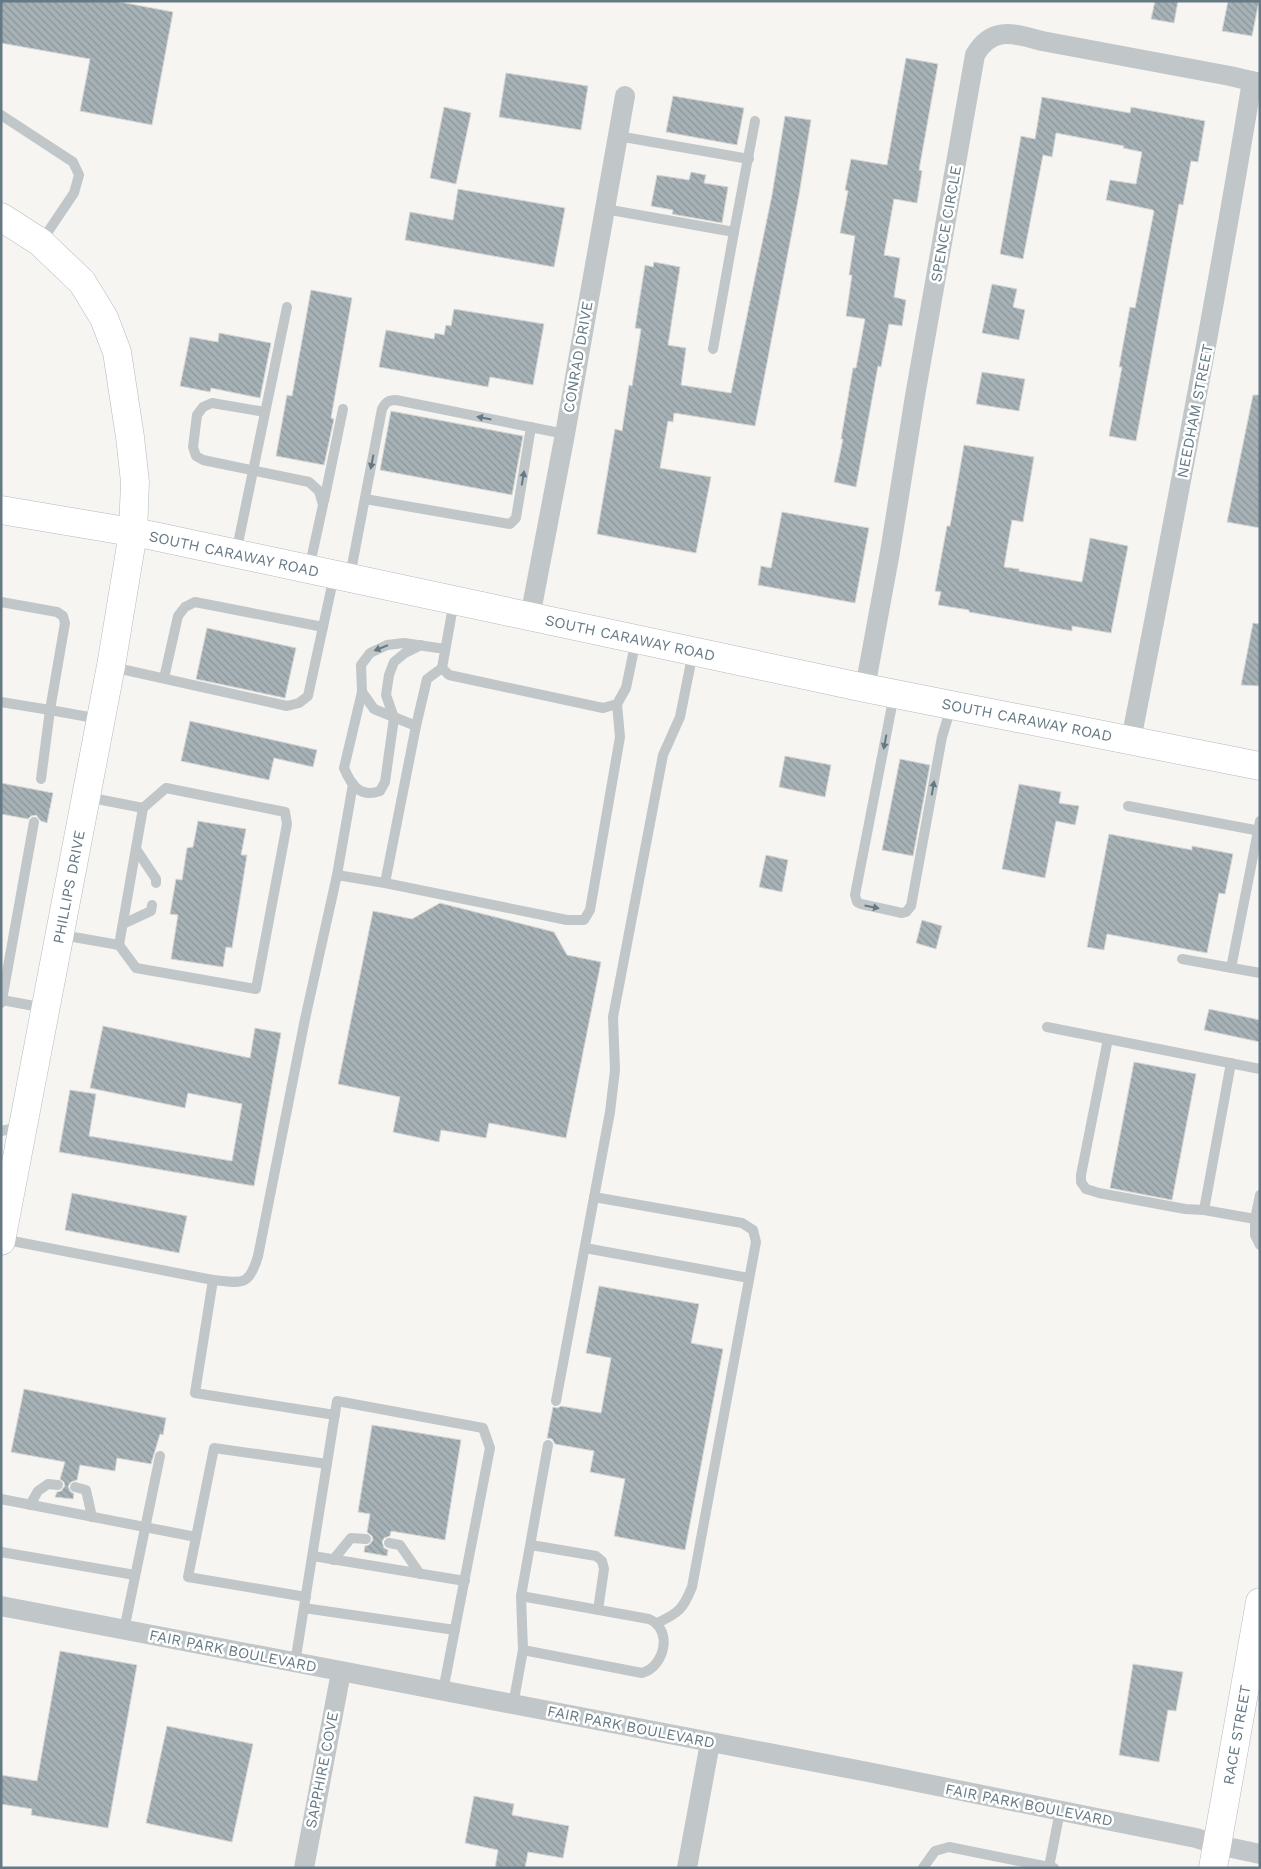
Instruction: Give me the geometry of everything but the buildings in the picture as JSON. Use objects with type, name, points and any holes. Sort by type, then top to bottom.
[{"type":"street","name":"SPENCE CIRCLE","points":[[865,688],[976,55],[981,45],[993,36],[1012,33],[1042,41],[1256,82]]},
{"type":"street","name":"NEEDHAM STREET","points":[[1131,740],[1194,418],[1256,82]]},
{"type":"street","name":"CONRAD DRIVE","points":[[530,617],[565,434],[625,96]]},
{"type":"street","name":"PHILLIPS DRIVE","points":[[1,217],[40,242],[82,282],[104,318],[117,352],[135,482],[133,532],[111,666],[61,935],[46,1008],[12,1129],[1,1240]]},
{"type":"street","name":"SOUTH CARAWAY ROAD","points":[[1,510],[133,532],[865,688],[1260,766]]},
{"type":"street","name":"RACE STREET","points":[[1216,1857],[1260,1602]]},
{"type":"street","name":"FAIR PARK BOULEVARD","points":[[1,1606],[1196,1838],[1216,1857],[1260,1854]]},
{"type":"street","name":"SAPPHIRE COVE","points":[[304,1868],[341,1672]]},
{"type":"street","points":[[686,1868],[710,1743]]},
{"type":"lane","points":[[1,115],[73,162],[79,175],[74,193],[40,242]]},
{"type":"lane","points":[[712,349],[755,121]]},
{"type":"lane","points":[[618,136],[749,159]]},
{"type":"lane","points":[[605,209],[734,232]]},
{"type":"lane","points":[[236,554],[287,307]]},
{"type":"lane","points":[[331,575],[365,499],[382,409],[385,402],[396,400],[565,434]]},
{"type":"lane","points":[[111,666],[286,706],[299,703],[308,696],[323,627],[331,575],[323,504],[319,491],[309,482],[203,460],[196,456],[193,447],[197,415],[203,407],[212,403],[265,412]]},
{"type":"lane","points":[[323,504],[343,409]]},
{"type":"lane","points":[[365,499],[510,524],[516,518],[532,427]]},
{"type":"lane","points":[[386,884],[416,726],[427,679],[442,668],[454,601]]},
{"type":"lane","points":[[1,602],[57,612],[63,616],[65,623],[50,710],[41,779]]},
{"type":"lane","points":[[164,678],[178,616],[185,607],[194,602],[323,627]]},
{"type":"lane","points":[[337,875],[567,920],[584,920],[590,910],[620,737],[617,704],[626,688],[636,639]]},
{"type":"lane","points":[[421,645],[405,653],[394,662],[388,675],[386,694],[394,718],[385,782],[380,791],[372,794],[358,790],[344,768],[362,692],[360,665],[370,653],[387,645],[404,642],[446,649]]},
{"type":"lane","points":[[556,1401],[610,1112],[616,1070],[613,1017],[663,755],[680,717],[694,651]]},
{"type":"lane","points":[[442,668],[449,675],[602,708],[617,704]]},
{"type":"lane","points":[[362,692],[374,709],[416,726]]},
{"type":"lane","points":[[894,694],[855,895],[857,902],[861,904],[894,911],[906,912],[913,901],[942,737],[951,705]]},
{"type":"lane","points":[[1,702],[101,719]]},
{"type":"lane","points":[[1,1240],[213,1280],[246,1281],[253,1273],[305,1019],[337,875],[353,784]]},
{"type":"lane","points":[[61,935],[119,945],[136,968],[256,989],[288,824],[285,812],[166,788],[144,808],[119,945]]},
{"type":"lane","points":[[86,797],[144,808]]},
{"type":"lane","points":[[1128,806],[1259,827],[1231,968]]},
{"type":"lane","points":[[34,822],[2,1002],[46,1008]]},
{"type":"lane","points":[[136,849],[156,879],[156,883]]},
{"type":"lane","points":[[123,924],[151,911],[152,905]]},
{"type":"lane","points":[[1182,959],[1260,973]]},
{"type":"lane","points":[[1047,1027],[1260,1069]]},
{"type":"lane","points":[[1108,1039],[1081,1175],[1081,1182],[1086,1190],[1185,1209],[1204,1210],[1255,1219]]},
{"type":"lane","points":[[1204,1210],[1230,1063]]},
{"type":"lane","points":[[1260,1195],[1255,1219],[1255,1235],[1260,1245]]},
{"type":"lane","points":[[594,1197],[742,1223],[753,1230],[756,1242],[692,1587],[686,1604],[674,1615],[657,1622]]},
{"type":"lane","points":[[585,1248],[749,1278]]},
{"type":"lane","points":[[213,1280],[195,1393],[335,1416]]},
{"type":"lane","points":[[295,1663],[337,1401],[483,1428],[490,1448],[443,1691]]},
{"type":"lane","points":[[513,1704],[523,1650],[521,1596],[548,1445]]},
{"type":"lane","points":[[327,1464],[214,1448],[188,1577],[305,1602],[455,1630]]},
{"type":"lane","points":[[124,1630],[160,1456]]},
{"type":"lane","points":[[30,1505],[38,1491],[48,1484],[58,1485]]},
{"type":"lane","points":[[75,1487],[86,1490],[92,1517]]},
{"type":"lane","points":[[1,1499],[196,1537]]},
{"type":"lane","points":[[333,1560],[351,1538],[366,1539]]},
{"type":"lane","points":[[389,1543],[400,1545],[420,1574]]},
{"type":"lane","points":[[531,1545],[596,1556],[602,1561],[604,1569],[598,1610]]},
{"type":"lane","points":[[1,1552],[135,1575]]},
{"type":"lane","points":[[313,1556],[465,1581]]},
{"type":"lane","points":[[521,1596],[650,1619],[657,1622],[663,1630],[664,1639],[660,1660],[651,1670],[642,1673],[523,1650]]},
{"type":"lane","points":[[923,1868],[935,1851],[949,1847],[1051,1867],[1060,1811]]}]
